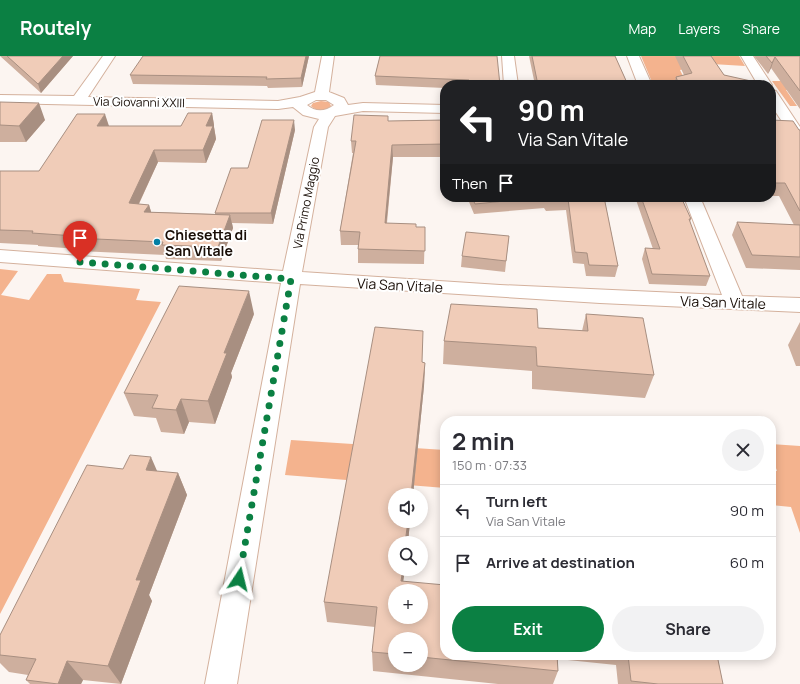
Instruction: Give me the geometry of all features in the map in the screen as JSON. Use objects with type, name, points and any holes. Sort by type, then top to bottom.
[{"type":"street","points":[[78,101],[109,56]]},
{"type":"street","points":[[320,111],[328,56]]},
{"type":"street","points":[[508,56],[510,80]]},
{"type":"street","points":[[633,56],[643,80]]},
{"type":"street","points":[[747,56],[762,80]]},
{"type":"street","points":[[320,111],[334,98],[321,96]]},
{"type":"street","name":"Via Giovanni XXIII","points":[[0,99],[278,105],[320,111],[363,107],[440,109]]},
{"type":"street","name":"Via Primo Maggio","points":[[221,684],[320,111]]},
{"type":"street","points":[[778,116],[800,117]]},
{"type":"street","points":[[778,116],[800,138]]},
{"type":"street","points":[[694,202],[735,303]]},
{"type":"street","name":"Via San Vitale","points":[[0,256],[291,279],[735,303],[800,305]]},
{"type":"shaded area","points":[[641,56],[677,56],[684,69],[680,70],[685,80],[651,80]]},
{"type":"shaded area","points":[[700,56],[739,56],[745,66],[712,64]]},
{"type":"shaded area","points":[[776,81],[783,81],[789,89],[786,90],[797,106],[790,106],[776,87]]},
{"type":"shaded area","points":[[321,101],[329,102],[331,106],[321,110],[311,106],[313,103]]},
{"type":"shaded area","points":[[0,269],[18,271],[1,295],[29,300],[47,274],[61,274],[64,282],[140,289],[136,300],[161,302],[0,614]]},
{"type":"shaded area","points":[[291,440],[440,450],[440,488],[285,475]]},
{"type":"shaded area","points":[[776,444],[800,446],[800,533],[791,507],[776,506]]},
{"type":"building","points":[[7,56],[63,56],[38,84]]},
{"type":"building","points":[[143,56],[306,56],[301,78],[266,79],[267,77],[130,75]]},
{"type":"building","points":[[380,56],[497,56],[499,80],[469,80],[375,76]]},
{"type":"building","points":[[532,56],[615,56],[626,80],[537,80]]},
{"type":"building","points":[[683,56],[711,56],[724,75],[746,80],[677,80],[676,77],[692,73]]},
{"type":"building","points":[[766,56],[800,56],[800,91],[775,57],[772,63]]},
{"type":"building","points":[[0,102],[39,103],[19,126],[0,125]]},
{"type":"building","points":[[188,113],[212,113],[206,126],[213,126],[203,150],[154,150],[129,203],[149,205],[144,212],[230,215],[218,247],[162,245],[163,242],[74,238],[75,236],[32,233],[33,231],[0,230],[0,171],[39,171],[77,114],[105,114],[97,126],[181,126]]},
{"type":"building","points":[[354,115],[388,116],[388,121],[440,120],[440,144],[392,145],[385,223],[416,224],[416,227],[425,227],[425,251],[358,249],[360,232],[340,231],[356,141],[351,141]]},
{"type":"building","points":[[262,120],[294,120],[271,213],[215,213],[231,168],[248,168]]},
{"type":"building","points":[[776,120],[793,121],[800,130],[800,211],[785,183],[776,183]]},
{"type":"building","points":[[474,202],[495,202],[475,204]]},
{"type":"building","points":[[568,202],[605,202],[618,266],[589,265],[587,253],[575,252]]},
{"type":"building","points":[[643,202],[683,202],[691,219],[689,219],[710,276],[652,274],[645,248],[660,249]]},
{"type":"building","points":[[737,222],[800,225],[800,257],[752,255]]},
{"type":"building","points":[[466,232],[509,236],[506,261],[462,256]]},
{"type":"building","points":[[179,286],[249,291],[224,353],[227,353],[208,401],[181,399],[176,410],[152,408],[158,395],[124,393]]},
{"type":"building","points":[[451,304],[537,309],[538,328],[588,331],[586,314],[643,318],[654,375],[537,366],[536,347],[444,341]]},
{"type":"building","points":[[375,327],[423,331],[422,362],[425,363],[412,488],[388,488],[388,528],[407,528],[406,536],[388,536],[388,576],[402,576],[401,581],[440,585],[440,659],[428,658],[428,632],[388,632],[388,653],[372,652],[377,607],[324,602]]},
{"type":"building","points":[[130,455],[151,457],[146,470],[178,473],[136,580],[141,580],[108,666],[67,661],[58,684],[26,680],[36,659],[0,655],[0,635],[87,465],[123,469]]},
{"type":"building","points":[[450,660],[557,660],[558,671]]},
{"type":"building","points":[[629,660],[718,660],[723,684],[658,684],[631,681]]},
{"type":"place","name":"Chiesetta di San Vitale","points":[[157,242]]},
{"type":"route","points":[[80,262],[291,279],[239,579]]}]
